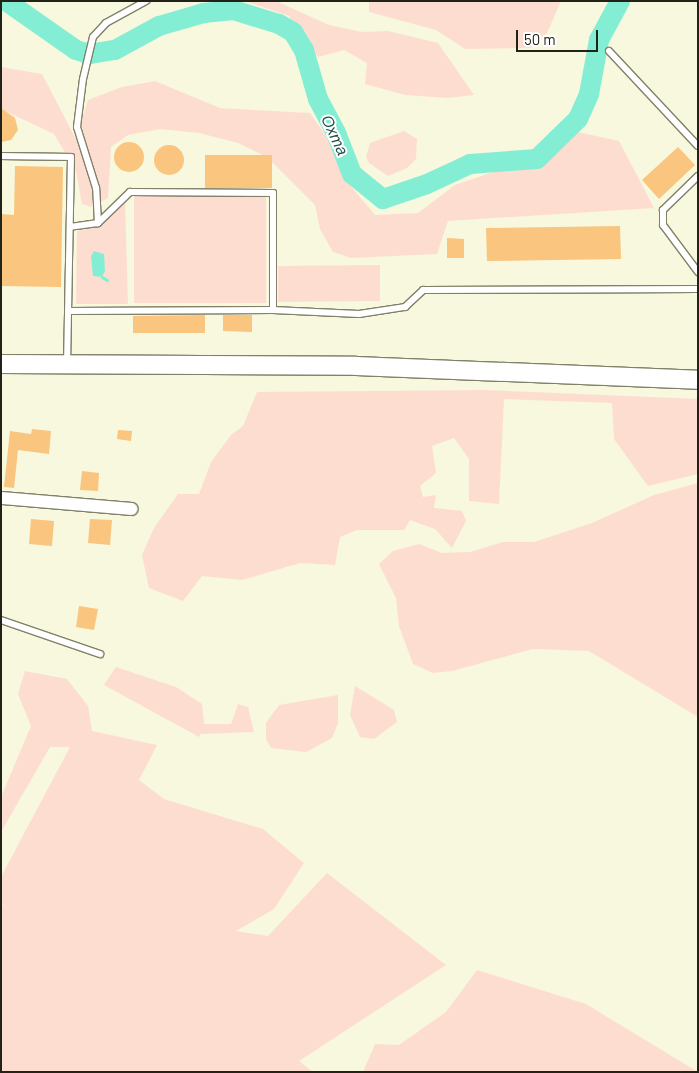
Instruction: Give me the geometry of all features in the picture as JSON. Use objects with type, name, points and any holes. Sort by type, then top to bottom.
[{"type":"main road","points":[[1,364],[356,366],[698,380]]},
{"type":"street","points":[[1,498],[132,509]]},
{"type":"lane","points":[[98,223],[96,188],[77,127],[86,68],[93,37],[106,23],[146,1]]},
{"type":"lane","points":[[609,51],[698,146]]},
{"type":"lane","points":[[1,156],[70,157],[67,364]]},
{"type":"lane","points":[[698,176],[663,210],[663,225],[698,272]]},
{"type":"lane","points":[[70,227],[98,223],[130,192],[273,193],[273,310]]},
{"type":"lane","points":[[68,311],[273,310],[368,312],[404,307],[423,290],[698,289]]},
{"type":"lane","points":[[1,620],[100,654]]},
{"type":"shaded area","points":[[245,1],[276,1],[329,25],[362,32],[388,31],[438,43],[474,95],[448,98],[405,95],[365,84],[367,63],[344,50],[318,57],[289,16]]},
{"type":"shaded area","points":[[369,1],[561,1],[547,33],[530,48],[465,49],[436,30],[369,12]]},
{"type":"shaded area","points":[[1,67],[42,74],[93,172],[81,123],[88,100],[122,87],[155,81],[220,108],[310,113],[326,136],[345,179],[375,215],[418,213],[455,185],[493,172],[538,164],[573,131],[619,141],[654,208],[448,221],[437,254],[351,258],[333,252],[320,229],[315,205],[267,157],[238,143],[199,133],[160,129],[128,135],[111,147],[108,198],[91,207],[82,204],[76,171],[54,134],[1,109]]},
{"type":"shaded area","points":[[404,131],[417,139],[416,159],[407,168],[388,176],[369,163],[366,157],[370,143]]},
{"type":"shaded area","points":[[134,196],[266,196],[266,303],[134,303]]},
{"type":"shaded area","points":[[125,202],[128,304],[76,304],[77,231],[100,226]]},
{"type":"shaded area","points":[[380,265],[380,301],[278,302],[278,266]]},
{"type":"shaded area","points":[[485,390],[698,399],[698,474],[648,486],[614,439],[612,403],[504,399],[499,504],[469,501],[469,459],[454,438],[432,446],[436,473],[420,486],[423,497],[436,495],[434,508],[462,511],[466,521],[452,548],[435,529],[410,520],[404,530],[357,530],[340,537],[335,565],[300,563],[242,580],[202,576],[183,601],[149,588],[142,555],[154,528],[178,494],[199,494],[211,462],[231,435],[243,426],[257,392]]},
{"type":"shaded area","points":[[698,483],[698,717],[589,651],[533,649],[452,671],[433,673],[413,664],[399,626],[396,598],[379,564],[393,551],[419,544],[442,553],[470,552],[503,542],[534,542],[592,523],[654,495]]},
{"type":"shaded area","points":[[116,667],[176,687],[202,704],[204,724],[231,724],[238,704],[248,707],[254,732],[200,734],[199,737],[104,685]]},
{"type":"shaded area","points":[[25,671],[67,679],[88,706],[92,731],[157,745],[139,780],[164,799],[263,829],[304,863],[274,909],[236,931],[268,936],[327,873],[446,965],[299,1061],[313,1072],[1,1072],[1,904],[9,911],[1,903],[1,877],[70,747],[50,747],[1,832],[1,797],[31,726],[18,694]]},
{"type":"shaded area","points":[[355,686],[394,710],[397,722],[374,739],[360,737],[350,715]]},
{"type":"shaded area","points":[[338,695],[338,723],[332,738],[306,752],[271,748],[266,739],[266,723],[279,705]]},
{"type":"shaded area","points":[[477,970],[586,1004],[698,1072],[363,1072],[375,1044],[399,1045],[446,1012]]},
{"type":"water","points":[[94,251],[104,254],[105,271],[102,277],[93,276],[91,256]]},
{"type":"building","points":[[1,108],[15,118],[18,130],[11,140],[1,142]]},
{"type":"building","points":[[129,142],[140,146],[144,157],[140,168],[129,172],[118,168],[114,157],[118,146]]},
{"type":"building","points":[[169,145],[180,149],[184,160],[180,171],[169,175],[158,171],[154,160],[158,149]]},
{"type":"building","points":[[678,147],[695,165],[659,199],[642,180]]},
{"type":"building","points":[[205,155],[272,155],[272,188],[205,188]]},
{"type":"building","points":[[15,166],[63,167],[61,287],[1,286],[1,214],[14,215]]},
{"type":"building","points":[[620,226],[621,259],[487,261],[486,228]]},
{"type":"building","points":[[447,238],[464,239],[464,258],[447,258]]},
{"type":"building","points":[[205,315],[205,333],[133,333],[133,316]]},
{"type":"building","points":[[223,315],[252,315],[252,332],[223,331]]},
{"type":"building","points":[[32,429],[51,431],[49,454],[18,450],[14,488],[4,487],[10,431],[31,434]]},
{"type":"building","points":[[118,430],[132,431],[131,441],[117,439]]},
{"type":"building","points":[[82,471],[99,473],[98,491],[80,490]]},
{"type":"building","points":[[31,519],[54,521],[52,546],[29,544]]},
{"type":"building","points":[[90,519],[112,520],[110,545],[88,543]]},
{"type":"building","points":[[79,606],[98,609],[94,630],[76,627]]},
{"type":"waterway","name":"Охта","points":[[6,1],[76,50],[89,54],[115,50],[159,26],[204,13],[233,10],[279,24],[293,32],[304,50],[318,99],[336,133],[352,174],[383,199],[427,184],[470,164],[537,159],[578,119],[589,94],[599,40],[620,1]]},
{"type":"waterway","points":[[102,277],[107,280]]}]
